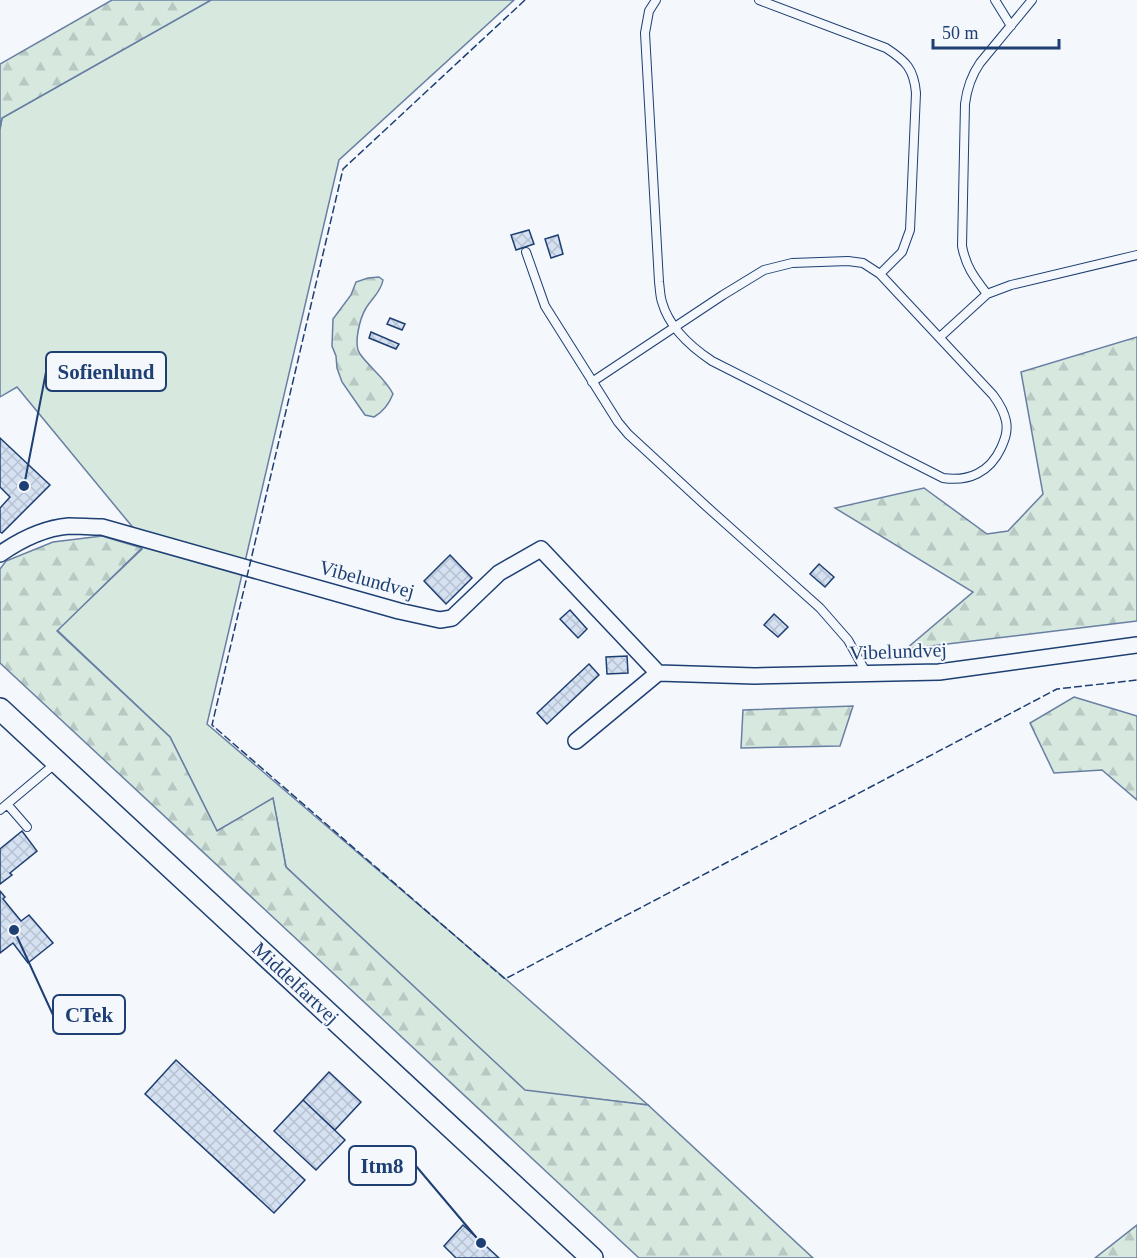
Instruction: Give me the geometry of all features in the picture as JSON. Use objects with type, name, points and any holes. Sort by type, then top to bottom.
[{"type":"main road","name":"Middelfartvej","points":[[0,709],[592,1258]]},
{"type":"street","name":"Vibelundvej","points":[[0,554],[40,532],[67,526],[102,527],[399,611],[440,620],[452,618],[499,573],[541,549],[658,673],[755,676],[939,672],[1137,645]]},
{"type":"street","points":[[576,741],[658,673]]},
{"type":"lane","points":[[592,382],[675,327],[764,270],[792,263],[848,261],[862,263],[880,274],[993,395],[1002,409],[1006,422],[1006,436],[996,459],[986,469],[965,479],[943,478],[712,361],[694,349],[675,327],[662,303],[658,271],[645,33],[649,11],[656,0]]},
{"type":"lane","points":[[759,0],[886,48],[909,67],[915,80],[910,230],[902,252],[880,274]]},
{"type":"lane","points":[[995,0],[1011,26]]},
{"type":"lane","points":[[987,294],[970,272],[962,246],[967,88],[972,74],[980,63],[1032,0]]},
{"type":"lane","points":[[526,252],[545,306],[618,422],[706,506],[820,608],[848,640],[867,674]]},
{"type":"lane","points":[[940,337],[987,294],[1011,285],[1137,255]]},
{"type":"lane","points":[[0,810],[57,762]]},
{"type":"lane","points":[[7,804],[27,827]]},
{"type":"green space","points":[[112,0],[211,0],[2,118],[0,129],[0,64]]},
{"type":"green space","points":[[211,0],[514,0],[339,160],[207,724],[508,981],[648,1105],[525,1091],[286,867],[273,799],[217,831],[170,737],[57,630],[142,549],[135,530],[17,387],[0,397],[0,129],[2,118]]},
{"type":"green space","points":[[379,277],[383,280],[382,284],[364,312],[357,338],[360,354],[393,394],[390,401],[374,417],[365,415],[342,382],[332,346],[333,319],[351,295],[356,282]]},
{"type":"green space","points":[[1137,337],[1137,621],[906,649],[973,592],[835,508],[924,488],[987,534],[1008,531],[1043,494],[1021,372]]},
{"type":"green space","points":[[102,536],[142,548],[57,631],[170,737],[217,831],[273,798],[286,867],[525,1090],[648,1105],[813,1258],[639,1258],[0,663],[0,569],[6,561],[53,542]]},
{"type":"green space","points":[[1074,697],[1137,716],[1137,800],[1102,770],[1054,773],[1030,723]]},
{"type":"green space","points":[[853,706],[840,746],[741,748],[743,710]]},
{"type":"green space","points":[[1137,1225],[1137,1258],[1095,1258]]},
{"type":"building","points":[[529,230],[534,244],[516,250],[511,235]]},
{"type":"building","points":[[558,235],[563,254],[551,258],[545,239]]},
{"type":"building","points":[[390,318],[405,324],[402,330],[387,324]]},
{"type":"building","points":[[371,332],[399,344],[396,349],[369,338]]},
{"type":"building","points":[[0,438],[50,485],[2,533],[0,532],[0,508],[10,497],[0,487]]},
{"type":"building","points":[[450,555],[472,578],[446,604],[424,581]]},
{"type":"building","points":[[819,564],[834,577],[825,587],[810,574]]},
{"type":"building","points":[[570,610],[587,629],[578,638],[560,619]]},
{"type":"building","points":[[774,614],[788,627],[778,637],[764,625]]},
{"type":"building","points":[[627,656],[628,673],[607,674],[606,657]]},
{"type":"building","points":[[589,664],[599,675],[547,724],[537,713]]},
{"type":"building","points":[[22,831],[37,851],[0,884],[0,849]]},
{"type":"building","points":[[0,891],[5,897],[3,899],[21,921],[29,915],[53,943],[28,963],[13,943],[0,953]]},
{"type":"building","points":[[176,1060],[305,1180],[274,1213],[145,1094]]},
{"type":"building","points":[[329,1072],[361,1102],[335,1130],[303,1100]]},
{"type":"building","points":[[303,1100],[345,1140],[316,1170],[274,1131]]},
{"type":"building","points":[[463,1225],[499,1258],[456,1258],[444,1246]]},
{"type":"fence","points":[[525,0],[343,169],[212,725],[505,979],[1057,689],[1137,680]]},
{"type":"place","name":"Sofienlund","points":[[24,486]]},
{"type":"place","name":"CTek","points":[[14,930]]},
{"type":"place","name":"Itm8","points":[[481,1243]]}]
